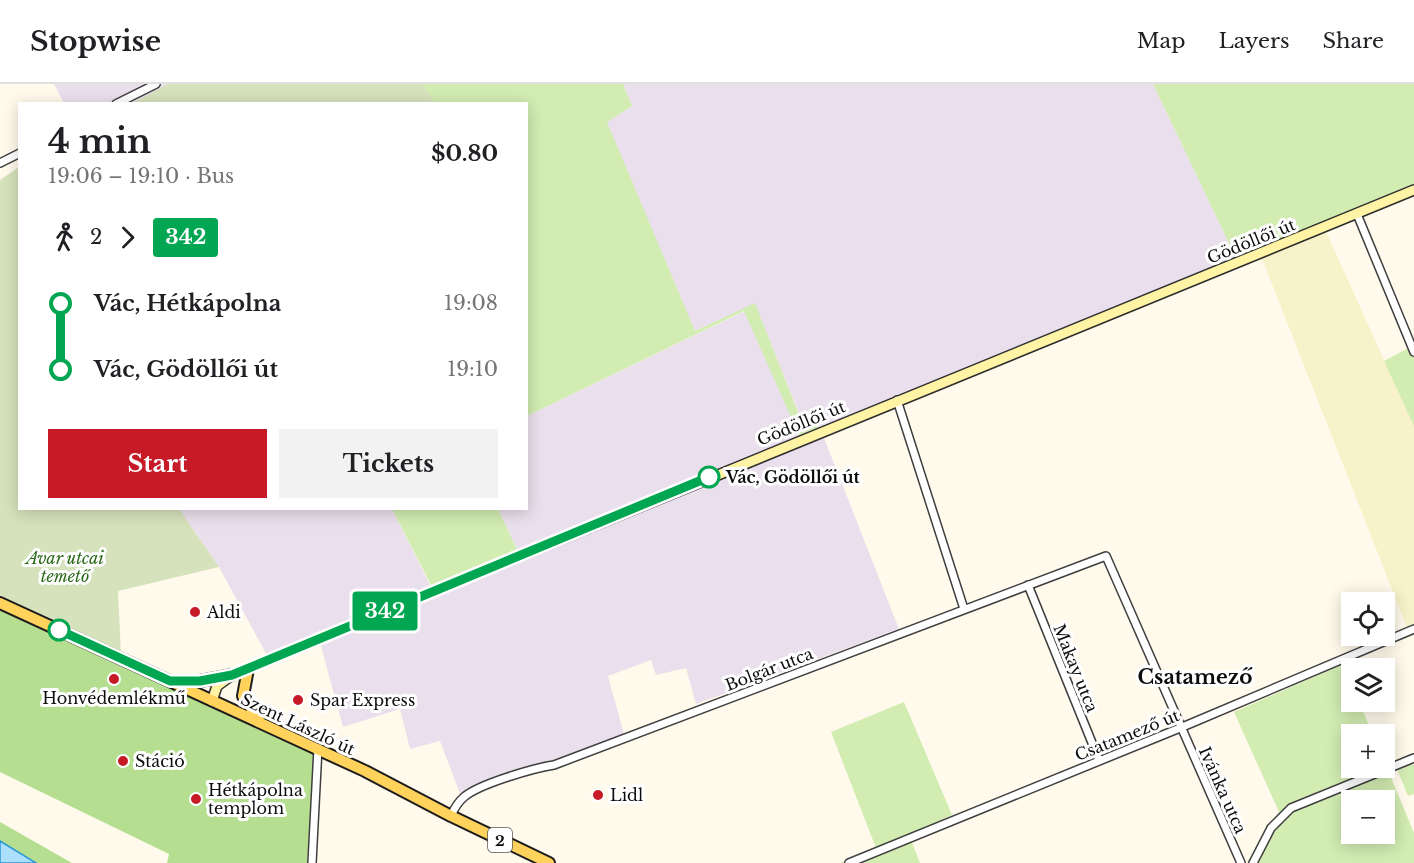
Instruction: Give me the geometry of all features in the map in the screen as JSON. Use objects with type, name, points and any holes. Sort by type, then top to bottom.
[{"type":"main road","name":"Gödöllői út","points":[[212,701],[217,686],[232,675],[897,400],[1414,190]]},
{"type":"main road","name":"Szent László út","points":[[0,603],[318,748],[450,816],[549,863]]},
{"type":"main road","points":[[248,669],[243,696],[261,723]]},
{"type":"main road","points":[[170,681],[200,681],[232,675]]},
{"type":"street","points":[[120,102],[156,84]]},
{"type":"street","points":[[0,164],[18,154]]},
{"type":"street","points":[[1357,214],[1414,352]]},
{"type":"street","points":[[897,400],[964,609]]},
{"type":"street","name":"Bolgár utca","points":[[450,816],[460,801],[472,791],[538,767],[554,765],[1106,555]]},
{"type":"street","name":"Ivánka utca","points":[[1106,555],[1241,863]]},
{"type":"street","name":"Makay utca","points":[[1028,585],[1099,760]]},
{"type":"street","name":"Csatamező út","points":[[849,863],[1180,728],[1414,629]]},
{"type":"street","points":[[312,863],[318,748]]},
{"type":"street","points":[[1252,863],[1271,828],[1291,808],[1414,758]]},
{"type":"shaded area","points":[[54,84],[168,84],[136,102],[63,102]]},
{"type":"shaded area","points":[[623,84],[1153,84],[1237,260],[822,433],[899,629],[696,704],[686,668],[656,675],[651,660],[608,676],[625,738],[462,799],[440,741],[410,749],[400,709],[343,727],[319,639],[269,659],[219,567],[180,510],[392,510],[432,589],[520,556],[498,510],[528,510],[528,416],[745,311],[802,441],[804,426],[755,304],[695,331],[606,122],[632,106]]},
{"type":"shaded area","points":[[1323,225],[1414,426],[1414,633],[1410,635],[1395,592],[1259,251]]},
{"type":"green space","points":[[168,84],[422,84],[434,102],[135,102]]},
{"type":"green space","points":[[422,84],[623,84],[632,106],[607,122],[695,331],[755,303],[803,425],[814,421],[822,433],[802,442],[744,311],[528,416],[528,102],[434,102]]},
{"type":"green space","points":[[1153,84],[1414,84],[1414,187],[1237,260]]},
{"type":"green space","name":"Avar utcai temető","points":[[18,168],[18,510],[180,510],[219,567],[118,591],[121,655],[0,600],[0,180]]},
{"type":"green space","points":[[1414,345],[1414,426],[1384,361]]},
{"type":"green space","points":[[393,510],[498,510],[520,556],[433,589]]},
{"type":"green space","points":[[0,600],[315,744],[307,863],[167,863],[169,854],[0,772]]},
{"type":"green space","points":[[1341,665],[1341,712],[1363,712],[1368,724],[1341,724],[1341,778],[1391,778],[1414,833],[1414,863],[1247,863],[1279,812],[1234,712]]},
{"type":"green space","points":[[904,702],[952,815],[909,835],[920,863],[840,863],[876,848],[831,732]]},
{"type":"green space","points":[[1408,764],[1414,765],[1414,794],[1408,796],[1397,769]]},
{"type":"green space","points":[[0,822],[72,863],[36,863],[0,841]]},
{"type":"water","points":[[0,841],[36,863],[0,863]]},
{"type":"bus line","name":"342","points":[[59,630],[170,681],[200,681],[232,675],[709,477]]},
{"type":"place","name":"Vác, Gödöllői út","points":[[709,477]]},
{"type":"place","name":"Aldi","points":[[195,612]]},
{"type":"place","name":"Honvédemlékmű","points":[[114,679]]},
{"type":"place","name":"Spar Express","points":[[298,700]]},
{"type":"place","name":"Stáció","points":[[123,761]]},
{"type":"place","name":"Lidl","points":[[598,795]]},
{"type":"place","name":"Hétkápolna templom","points":[[196,799]]},
{"type":"district","name":"Csatamező","points":[[1195,677]]}]
